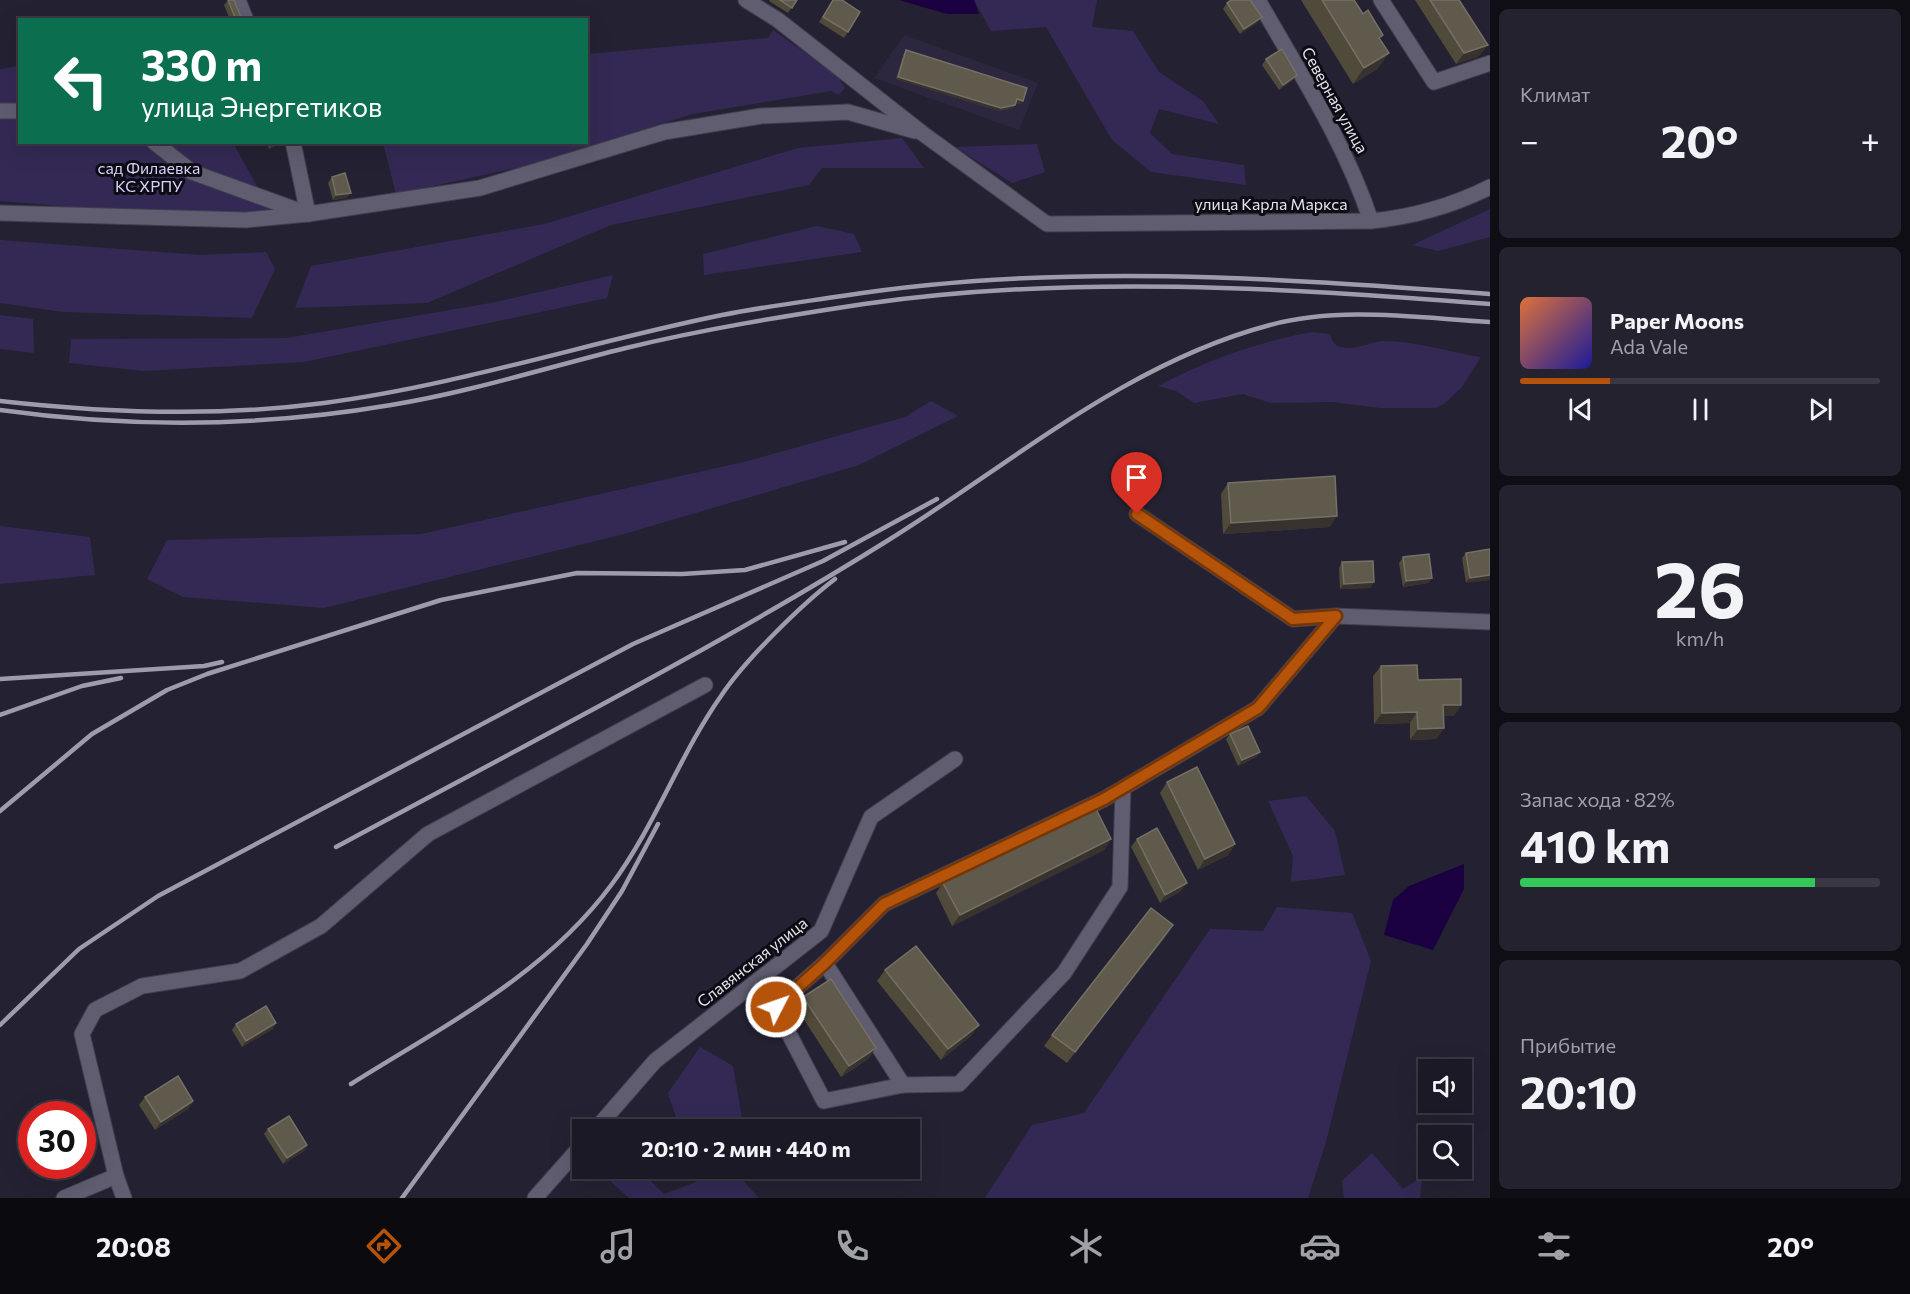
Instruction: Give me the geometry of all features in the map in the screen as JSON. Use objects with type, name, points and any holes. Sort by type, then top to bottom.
[{"type":"street","points":[[238,0],[245,18]]},
{"type":"street","points":[[746,0],[778,20],[835,63],[922,133]]},
{"type":"street","name":"Северная улица","points":[[1258,0],[1342,147],[1358,181],[1371,221]]},
{"type":"street","points":[[1381,0],[1434,82],[1490,63]]},
{"type":"street","points":[[0,111],[18,111]]},
{"type":"street","points":[[0,213],[246,220],[308,214],[480,189],[664,132],[761,116],[848,112],[922,133]]},
{"type":"street","name":"улица Карла Маркса","points":[[922,133],[1047,224],[1371,221],[1403,218],[1440,207],[1490,187]]},
{"type":"street","points":[[157,144],[192,172],[308,214]]},
{"type":"street","points":[[293,144],[308,214]]},
{"type":"street","points":[[1137,514],[1293,619],[1336,616],[1490,622]]},
{"type":"street","points":[[1123,788],[1120,887],[1064,974],[959,1084],[903,1085],[824,1101],[776,1007],[825,963],[884,904],[1123,788],[1258,708],[1336,616]]},
{"type":"street","points":[[124,1198],[116,1176],[82,1034],[95,1010],[141,986],[240,971],[321,926],[428,834],[705,685]]},
{"type":"street","name":"Славянская улица","points":[[605,1119],[655,1061],[821,931],[871,817],[955,759]]},
{"type":"street","points":[[825,963],[903,1085]]},
{"type":"street","points":[[535,1198],[572,1156]]},
{"type":"street","points":[[64,1198],[116,1176]]},
{"type":"shaded area","points":[[899,0],[974,0],[979,14],[947,14]]},
{"type":"shaded area","points":[[904,35],[1038,83],[1019,130],[874,78]]},
{"type":"shaded area","points":[[1464,864],[1464,889],[1433,950],[1384,935],[1393,900],[1409,886]]},
{"type":"green space","points":[[974,0],[1097,0],[1092,27],[1133,31],[1159,72],[1203,101],[1219,124],[1159,109],[1150,133],[1172,154],[1244,165],[1246,185],[1151,172],[1112,140],[1046,27],[991,31]]},
{"type":"green space","points":[[773,30],[836,74],[845,88],[839,95],[831,91],[693,114],[525,166],[396,194],[383,144],[588,144],[588,54],[768,38]]},
{"type":"green space","name":"сад Филаевка КС ХРПУ","points":[[18,66],[18,144],[234,144],[272,213],[143,213],[0,201],[0,69]]},
{"type":"green space","points":[[902,138],[924,168],[822,168],[809,185],[611,225],[427,303],[295,308],[311,266],[544,224],[798,148]]},
{"type":"green space","points":[[1037,144],[1045,172],[1012,183],[955,147]]},
{"type":"green space","points":[[1490,209],[1490,237],[1438,251],[1412,245]]},
{"type":"green space","points":[[817,226],[854,234],[862,252],[704,275],[703,254]]},
{"type":"green space","points":[[0,240],[201,255],[266,252],[275,269],[252,318],[63,312],[0,303]]},
{"type":"green space","points":[[613,275],[607,298],[304,362],[144,371],[69,363],[71,339],[287,338],[496,302]]},
{"type":"green space","points":[[0,315],[33,319],[34,353],[0,349]]},
{"type":"green space","points":[[1312,332],[1330,334],[1335,344],[1347,348],[1395,341],[1481,357],[1462,387],[1444,404],[1435,408],[1381,408],[1332,402],[1271,403],[1243,394],[1194,403],[1176,391],[1158,386],[1233,353]]},
{"type":"green space","points":[[931,401],[958,416],[859,465],[624,534],[324,608],[183,597],[147,579],[167,540],[421,534],[748,461],[905,417]]},
{"type":"green space","points":[[0,526],[90,537],[95,575],[0,584]]},
{"type":"green space","points":[[1306,796],[1335,831],[1345,875],[1291,882],[1293,856],[1268,801]]},
{"type":"green space","points":[[1277,907],[1352,913],[1371,961],[1326,1142],[1308,1198],[985,1198],[1032,1125],[1084,1113],[1210,929],[1263,931]]},
{"type":"green space","points":[[700,1047],[733,1066],[742,1119],[677,1119],[668,1093]]},
{"type":"green space","points":[[1372,1153],[1403,1189],[1422,1179],[1420,1198],[1344,1198],[1342,1181]]},
{"type":"green space","points":[[608,1179],[648,1179],[664,1194],[696,1182],[695,1179],[742,1179],[759,1198],[629,1198]]},
{"type":"building","points":[[228,0],[234,0],[241,18],[235,18]]},
{"type":"building","points":[[780,0],[797,0],[792,8]]},
{"type":"building","points":[[833,0],[842,0],[860,12],[848,32],[823,17]]},
{"type":"building","points":[[1231,0],[1250,0],[1262,17],[1244,29],[1227,3]]},
{"type":"building","points":[[1322,0],[1354,0],[1363,14],[1368,10],[1383,35],[1379,38],[1389,53],[1364,68]]},
{"type":"building","points":[[1430,0],[1459,0],[1488,45],[1464,53]]},
{"type":"building","points":[[1282,49],[1297,75],[1283,85],[1266,59]]},
{"type":"building","points":[[906,50],[1027,88],[1023,101],[1017,99],[1015,105],[1001,108],[898,77]]},
{"type":"building","points":[[345,173],[351,193],[336,195],[332,177]]},
{"type":"building","points":[[1335,476],[1337,516],[1231,523],[1228,483]]},
{"type":"building","points":[[1490,549],[1490,575],[1470,578],[1466,553]]},
{"type":"building","points":[[1429,554],[1432,578],[1406,581],[1403,557]]},
{"type":"building","points":[[1373,561],[1374,582],[1344,584],[1342,562]]},
{"type":"building","points":[[1417,665],[1418,680],[1461,679],[1461,705],[1443,705],[1444,728],[1418,729],[1417,712],[1382,713],[1381,666]]},
{"type":"building","points":[[1248,726],[1260,752],[1242,760],[1230,734]]},
{"type":"building","points":[[1197,767],[1235,844],[1205,859],[1167,782]]},
{"type":"building","points":[[1095,807],[1111,839],[960,915],[943,883]]},
{"type":"building","points":[[1157,828],[1187,883],[1165,895],[1137,839]]},
{"type":"building","points":[[1151,908],[1173,925],[1075,1052],[1052,1035]]},
{"type":"building","points":[[916,946],[979,1025],[948,1049],[885,970]]},
{"type":"building","points":[[831,979],[876,1048],[849,1066],[803,997]]},
{"type":"building","points":[[266,1006],[276,1023],[246,1041],[236,1024]]},
{"type":"building","points":[[178,1076],[193,1101],[161,1122],[145,1097]]},
{"type":"building","points":[[289,1116],[307,1145],[287,1158],[268,1129]]},
{"type":"railway","points":[[0,401],[162,412],[244,410],[324,403],[475,374],[737,312],[923,285],[1004,279],[1166,276],[1328,283],[1490,294]]},
{"type":"railway","points":[[0,410],[49,416],[147,422],[294,418],[421,400],[626,348],[745,323],[864,304],[1021,289],[1099,287],[1255,289],[1490,304]]},
{"type":"railway","points":[[336,847],[752,622],[887,541],[1071,418],[1167,364],[1217,342],[1297,319],[1380,315],[1490,322]]},
{"type":"railway","points":[[0,1025],[79,949],[158,896],[633,644],[823,561],[937,499]]},
{"type":"railway","points":[[0,811],[92,734],[167,690],[207,674],[441,600],[577,573],[682,574],[745,570],[845,542]]},
{"type":"railway","points":[[351,1084],[492,996],[525,972],[585,916],[627,862],[706,718],[731,682],[774,634],[835,579]]},
{"type":"railway","points":[[0,679],[204,666],[222,662]]},
{"type":"railway","points":[[0,715],[82,686],[121,678]]},
{"type":"railway","points":[[402,1198],[587,944],[622,891],[658,824]]},
{"type":"route","points":[[776,1007],[825,963],[884,904],[1104,799],[1258,708],[1336,616],[1293,619],[1137,514]]}]
